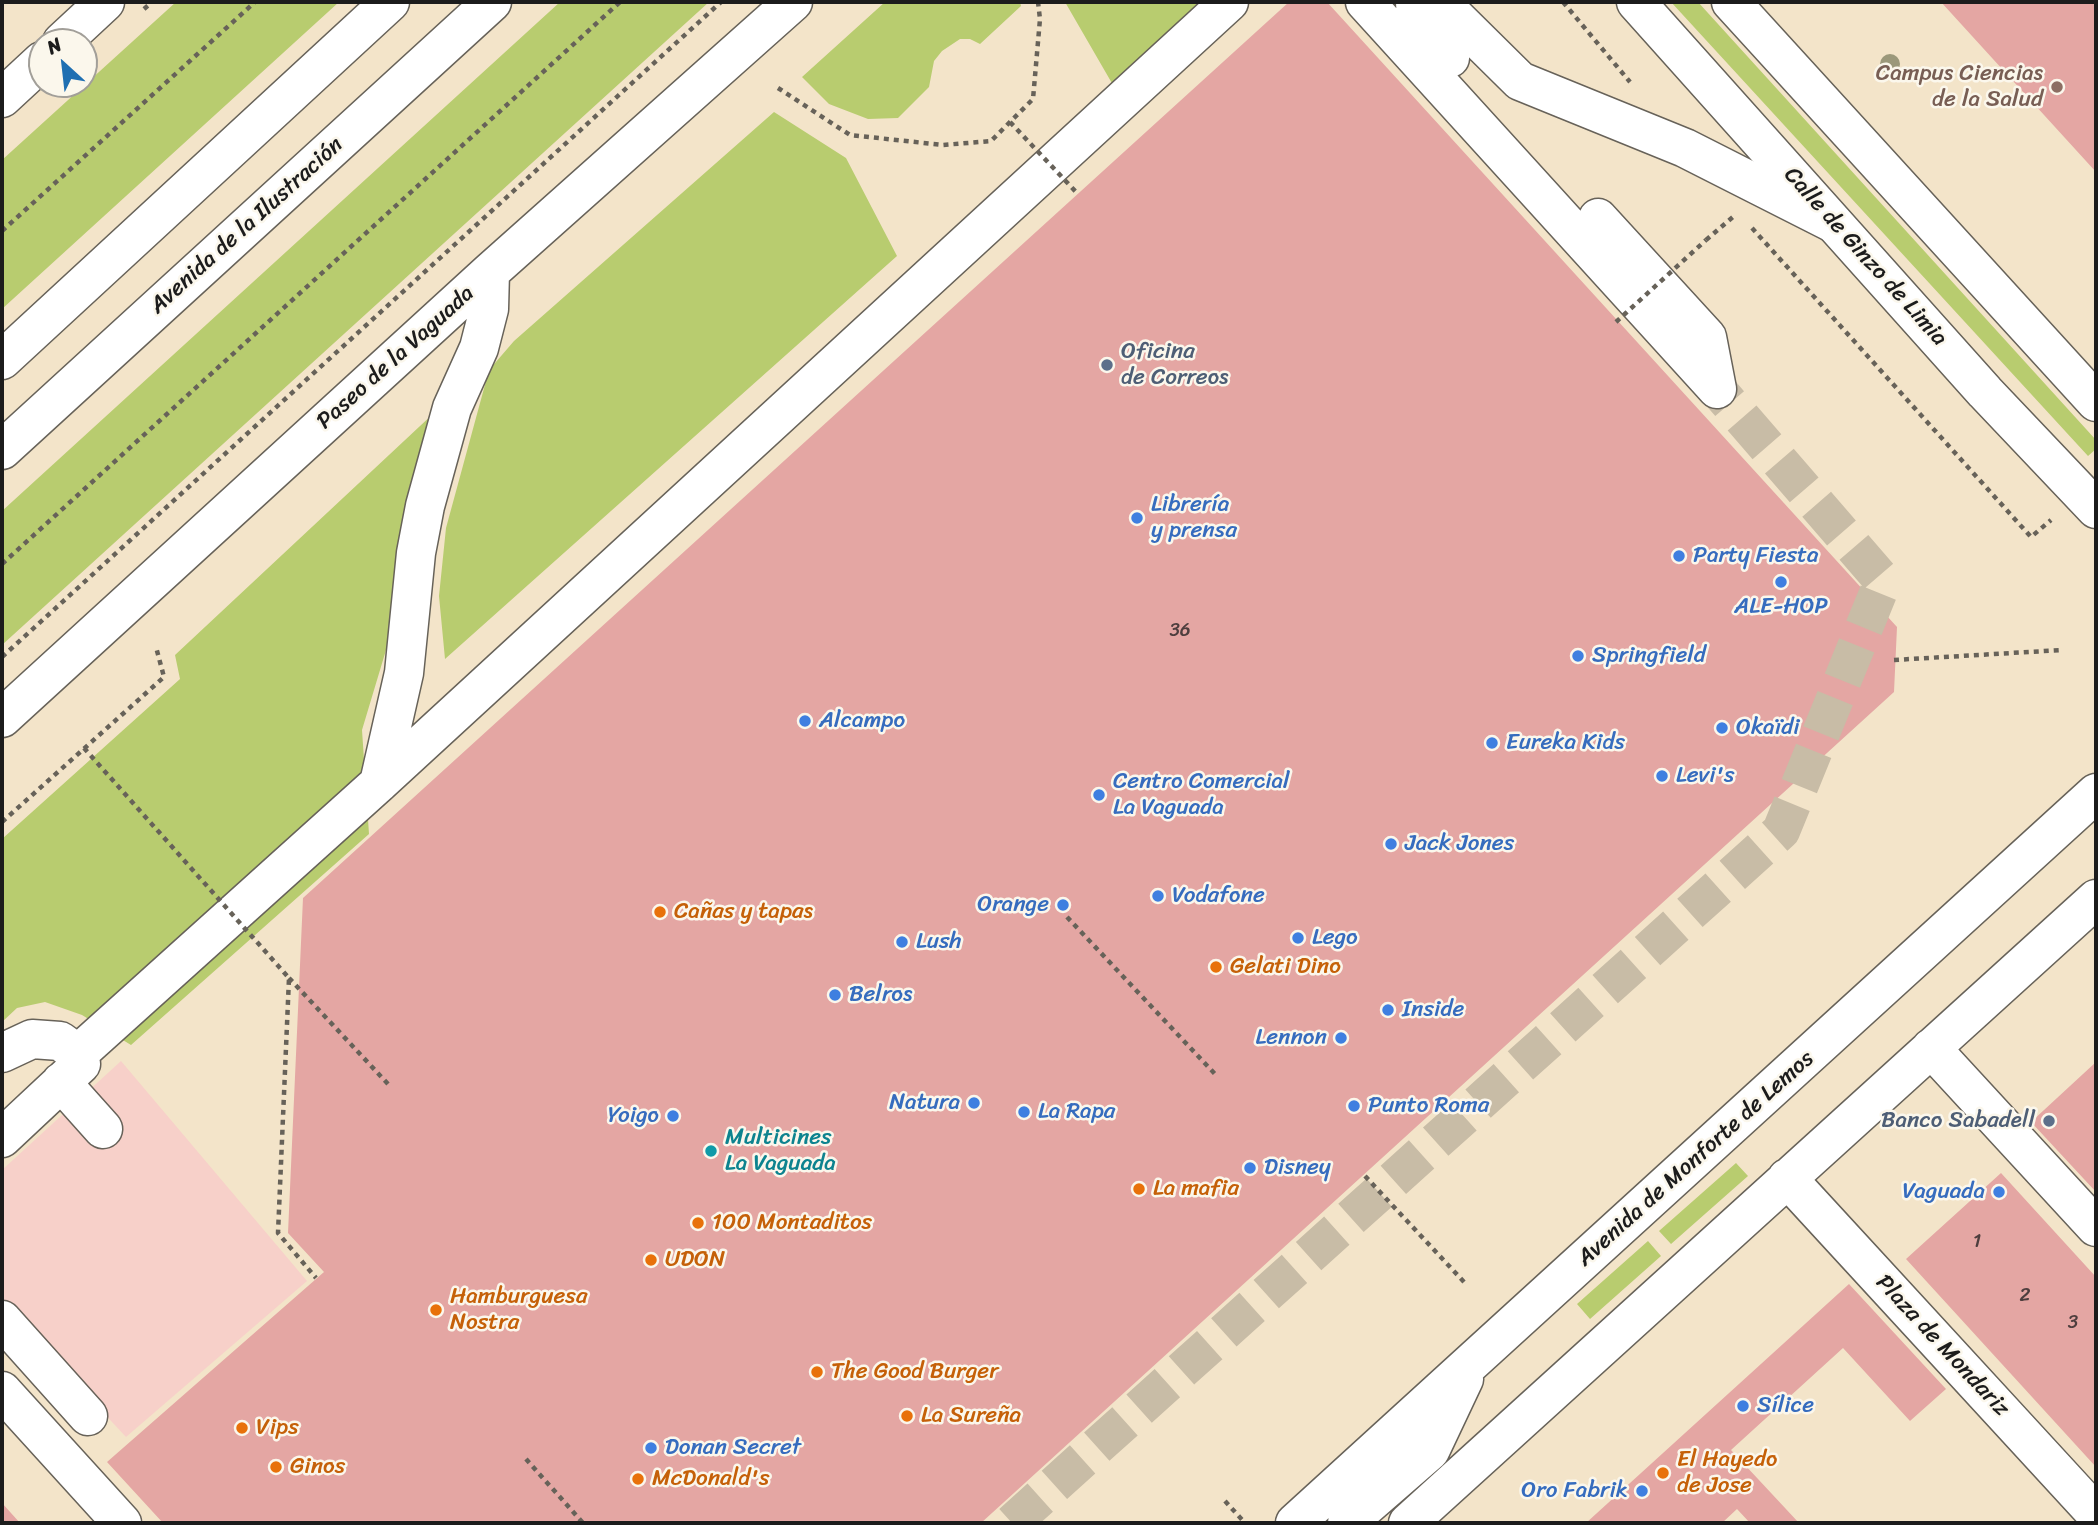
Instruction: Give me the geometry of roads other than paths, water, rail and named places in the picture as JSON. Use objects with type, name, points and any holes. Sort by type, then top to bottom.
[{"type":"main road","points":[[77,28],[105,2]]},
{"type":"main road","points":[[2,360],[390,2]]},
{"type":"main road","name":"Avenida de la Ilustración","points":[[2,450],[492,2]]},
{"type":"main road","name":"Paseo de la Vaguada","points":[[2,718],[490,272],[793,2]]},
{"type":"main road","points":[[4,1137],[70,1068],[1229,2]]},
{"type":"main road","points":[[1366,2],[1717,389],[1707,337],[1424,8]]},
{"type":"main road","name":"Calle de Ginzo de Limia","points":[[1636,2],[1985,391],[2096,509]]},
{"type":"main road","points":[[1731,2],[2096,402]]},
{"type":"main road","points":[[1424,8],[1520,80],[1685,148],[1835,223]]},
{"type":"main road","points":[[2,98],[28,74]]},
{"type":"main road","points":[[379,783],[404,673],[416,553],[425,506],[452,408],[479,348],[489,309],[490,272]]},
{"type":"main road","name":"Avenida de Monforte de Lemos","points":[[1295,1523],[2096,793]]},
{"type":"main road","points":[[1408,1523],[2096,899]]},
{"type":"main road","points":[[2,1053],[32,1039],[61,1041],[70,1068],[103,1129]]},
{"type":"main road","points":[[1931,1048],[2096,1227]]},
{"type":"main road","name":"Plaza de Mondariz","points":[[1787,1178],[2096,1514]]},
{"type":"main road","points":[[2,1320],[80,1424],[2,1357]]},
{"type":"main road","points":[[1347,1523],[1430,1451],[1472,1361]]},
{"type":"main road","points":[[2,1391],[122,1523]]},
{"type":"tunnel","points":[[1012,1523],[1781,831],[1883,581],[1717,389]]},
{"type":"place","name":"Campus Ciencias de la Salud","points":[[2057,87]]},
{"type":"place","name":"Oficina de Correos","points":[[1107,365]]},
{"type":"place","name":"Librería y prensa","points":[[1137,518]]},
{"type":"place","name":"Party Fiesta","points":[[1679,556]]},
{"type":"place","name":"ALE-HOP","points":[[1781,582]]},
{"type":"place","name":"Springfield","points":[[1578,656]]},
{"type":"place","name":"Alcampo","points":[[805,721]]},
{"type":"place","name":"Okaïdi","points":[[1722,728]]},
{"type":"place","name":"Eureka Kids","points":[[1492,743]]},
{"type":"place","name":"Levi's","points":[[1662,776]]},
{"type":"place","name":"Centro Comercial La Vaguada","points":[[1099,795]]},
{"type":"place","name":"Jack Jones","points":[[1391,844]]},
{"type":"place","name":"Vodafone","points":[[1158,896]]},
{"type":"place","name":"Orange","points":[[1063,905]]},
{"type":"place","name":"Cañas y tapas","points":[[660,912]]},
{"type":"place","name":"Lego","points":[[1298,938]]},
{"type":"place","name":"Lush","points":[[902,942]]},
{"type":"place","name":"Gelati Dino","points":[[1216,967]]},
{"type":"place","name":"Belros","points":[[835,995]]},
{"type":"place","name":"Inside","points":[[1388,1010]]},
{"type":"place","name":"Lennon","points":[[1341,1038]]},
{"type":"place","name":"Natura","points":[[974,1103]]},
{"type":"place","name":"Punto Roma","points":[[1354,1106]]},
{"type":"place","name":"La Rapa","points":[[1024,1112]]},
{"type":"place","name":"Yoigo","points":[[673,1116]]},
{"type":"place","name":"Banco Sabadell","points":[[2049,1121]]},
{"type":"place","name":"Multicines La Vaguada","points":[[711,1151]]},
{"type":"place","name":"Disney","points":[[1250,1168]]},
{"type":"place","name":"La mafia","points":[[1139,1189]]},
{"type":"place","name":"Vaguada","points":[[1999,1192]]},
{"type":"place","name":"100 Montaditos","points":[[698,1223]]},
{"type":"place","name":"UDON","points":[[651,1260]]},
{"type":"place","name":"Hamburguesa Nostra","points":[[436,1310]]},
{"type":"place","name":"The Good Burger","points":[[817,1372]]},
{"type":"place","name":"Sílice","points":[[1743,1406]]},
{"type":"place","name":"La Sureña","points":[[907,1416]]},
{"type":"place","name":"Vips","points":[[242,1428]]},
{"type":"place","name":"Donan Secret","points":[[651,1448]]},
{"type":"place","name":"Ginos","points":[[276,1467]]},
{"type":"place","name":"El Hayedo de Jose","points":[[1663,1473]]},
{"type":"place","name":"McDonald's","points":[[638,1479]]},
{"type":"place","name":"Oro Fabrik","points":[[1642,1491]]}]
